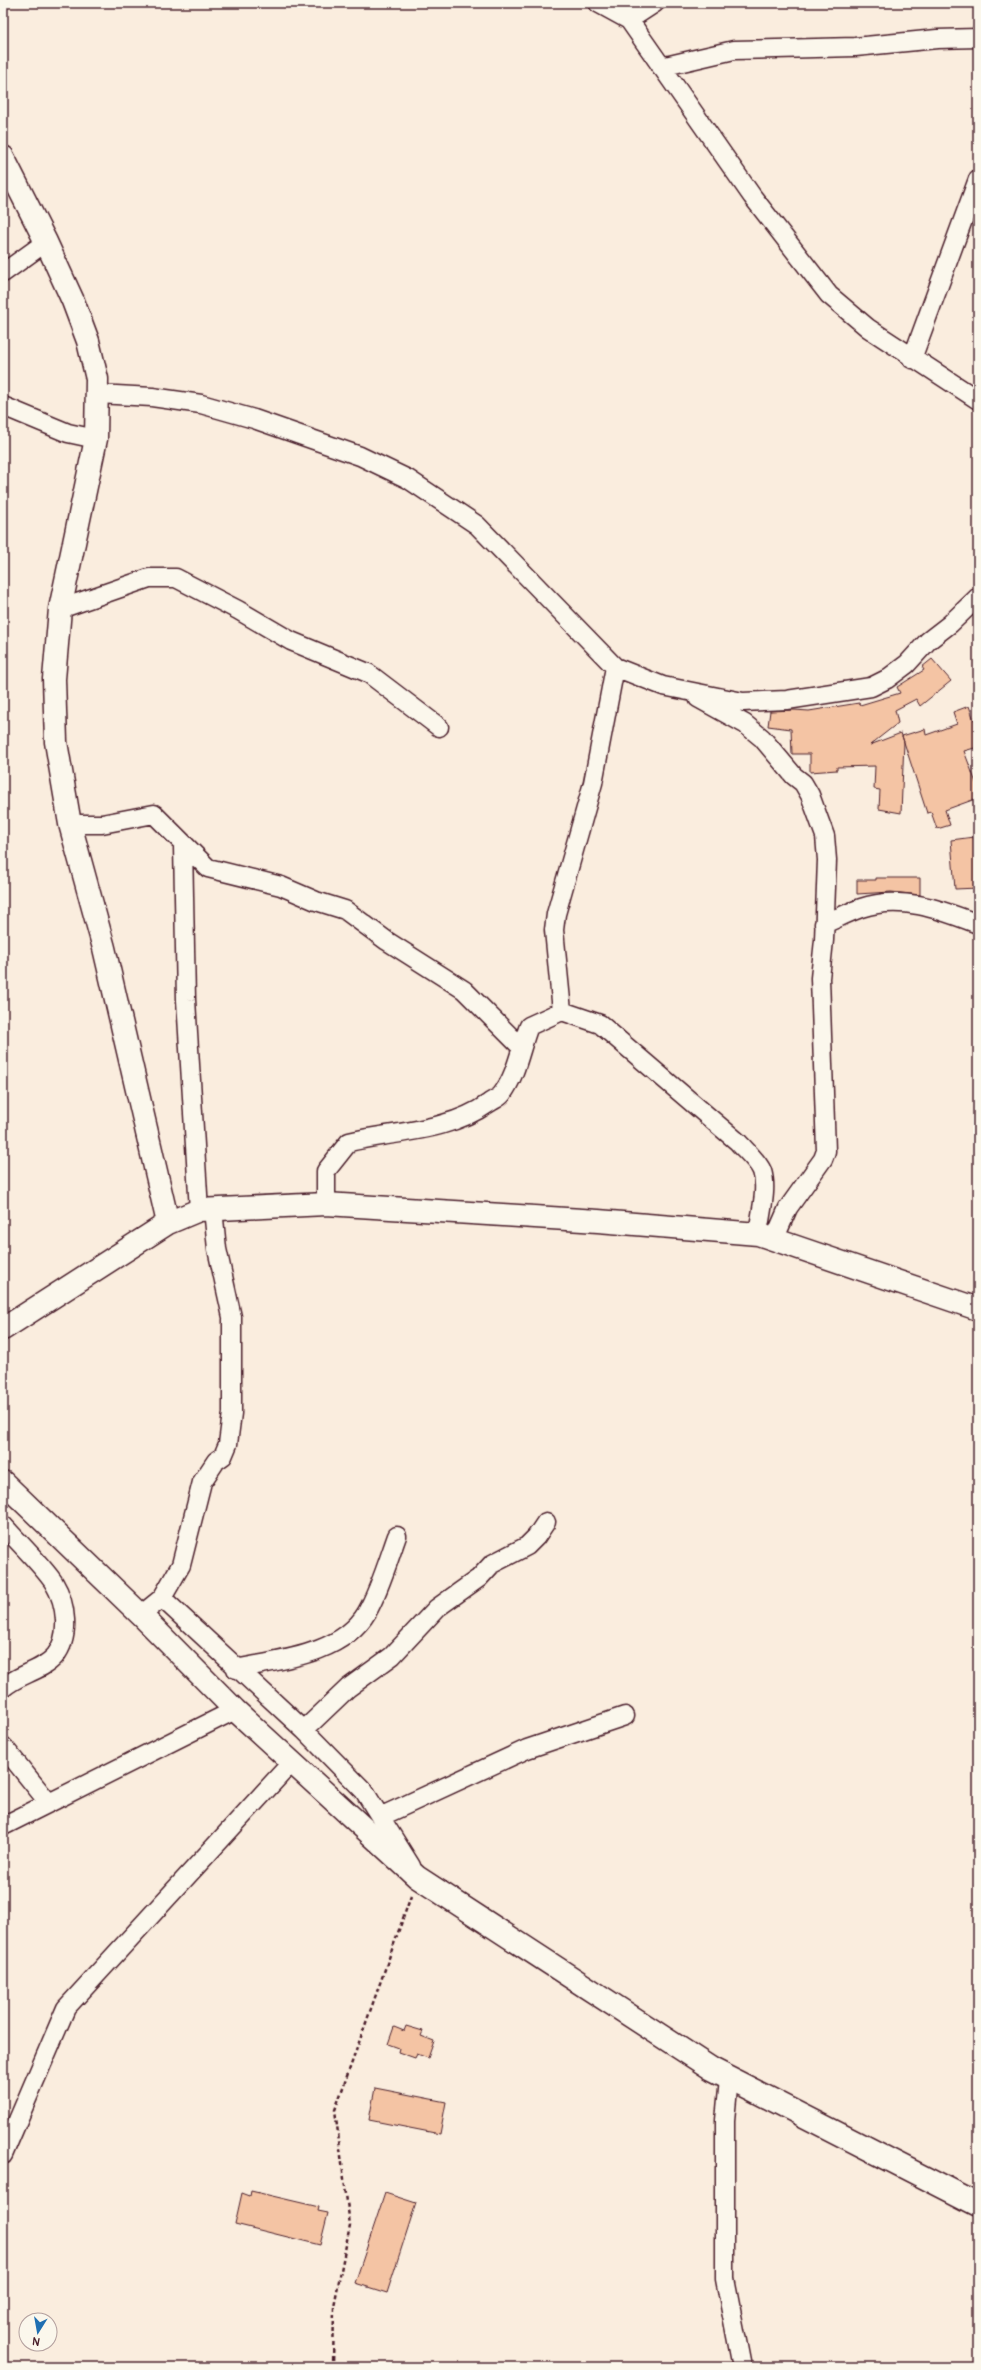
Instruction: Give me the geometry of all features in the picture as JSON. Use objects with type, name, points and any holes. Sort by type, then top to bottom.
[{"type":"street","points":[[598,3],[629,20],[752,196],[829,295],[868,328],[912,359],[978,400]]},
{"type":"street","points":[[629,20],[655,3]]},
{"type":"street","points":[[661,67],[734,50],[855,46],[938,39],[978,38]]},
{"type":"street","points":[[3,157],[46,242],[88,342],[98,394],[96,439],[60,608],[53,706],[59,765],[70,824],[104,948],[168,1223]]},
{"type":"street","points":[[912,359],[978,179]]},
{"type":"street","points":[[3,273],[46,242]]},
{"type":"street","points":[[98,394],[152,397],[201,404],[254,419],[360,456],[408,480],[477,525],[615,668],[663,686],[743,702],[787,700],[871,687],[887,679],[908,664],[928,641],[950,624],[978,597]]},
{"type":"street","points":[[3,406],[68,433],[96,439]]},
{"type":"street","points":[[60,608],[148,578],[176,578],[238,610],[292,641],[368,673],[439,727]]},
{"type":"street","points":[[562,1011],[554,930],[556,914],[593,783],[615,668]]},
{"type":"street","points":[[688,690],[706,703],[745,724],[762,738],[794,776],[803,783],[810,795],[825,836],[824,924],[820,978],[827,1138],[826,1151],[823,1159],[766,1237]]},
{"type":"street","points":[[70,824],[102,824],[154,814],[183,845],[208,868],[281,886],[316,901],[345,910],[387,942],[464,990],[521,1047]]},
{"type":"street","points":[[142,1615],[162,1598],[181,1565],[202,1482],[216,1461],[223,1456],[228,1444],[231,1421],[232,1317],[217,1249],[206,1209],[186,1000],[183,845]]},
{"type":"street","points":[[824,924],[862,907],[903,902],[942,910],[978,924]]},
{"type":"street","points":[[326,1204],[326,1171],[349,1142],[446,1124],[477,1112],[501,1095],[516,1068],[521,1047],[529,1026],[562,1011],[600,1024],[727,1133],[751,1158],[762,1171],[766,1237]]},
{"type":"street","points":[[3,1329],[168,1223],[206,1209],[326,1204],[590,1220],[766,1237],[978,1309]]},
{"type":"street","points":[[3,1482],[142,1615],[235,1710],[417,1877],[712,2069],[978,2205]]},
{"type":"street","points":[[304,1730],[348,1688],[392,1656],[437,1608],[479,1578],[492,1564],[527,1546],[536,1537],[546,1522]]},
{"type":"street","points":[[3,1525],[54,1583],[66,1615],[63,1638],[56,1655],[43,1666],[3,1688]]},
{"type":"street","points":[[236,1668],[313,1653],[329,1645],[349,1631],[366,1614],[370,1607],[397,1536]]},
{"type":"street","points":[[162,1598],[304,1730],[364,1791],[382,1816],[417,1877]]},
{"type":"street","points":[[3,1826],[48,1802],[235,1710]]},
{"type":"street","points":[[382,1816],[527,1749],[625,1716]]},
{"type":"street","points":[[3,1746],[48,1802]]},
{"type":"street","points":[[3,2155],[66,2008],[292,1762]]},
{"type":"street","points":[[729,2078],[725,2120],[725,2279],[742,2367]]},
{"type":"path","points":[[333,2367],[334,2306],[350,2225],[336,2110],[417,1877]]},
{"type":"building","points":[[932,659],[951,681],[920,706],[916,699],[895,710],[898,723],[870,745],[901,733],[904,742],[901,813],[879,809],[880,790],[874,789],[875,766],[837,767],[837,770],[810,772],[810,754],[792,754],[791,729],[768,726],[770,711],[809,711],[859,703],[860,705],[900,693],[897,687],[924,670],[922,667]]},
{"type":"building","points":[[969,706],[974,720],[978,719],[978,747],[964,751],[978,788],[978,798],[945,810],[950,825],[937,829],[931,812],[927,813],[902,736],[925,729],[926,735],[957,724],[953,712]]},
{"type":"building","points":[[974,837],[976,857],[978,857],[978,888],[955,889],[951,840]]},
{"type":"building","points":[[876,878],[920,878],[920,895],[891,892],[857,894],[857,880],[876,880]]},
{"type":"building","points":[[406,2026],[423,2031],[421,2036],[434,2041],[428,2058],[417,2054],[415,2058],[398,2052],[399,2048],[388,2044],[394,2027],[404,2031]]},
{"type":"building","points":[[375,2088],[446,2102],[440,2134],[369,2120]]},
{"type":"building","points":[[251,2191],[319,2207],[318,2211],[328,2213],[320,2245],[235,2224],[242,2193],[250,2196]]},
{"type":"building","points":[[385,2193],[416,2203],[387,2293],[355,2283]]}]
